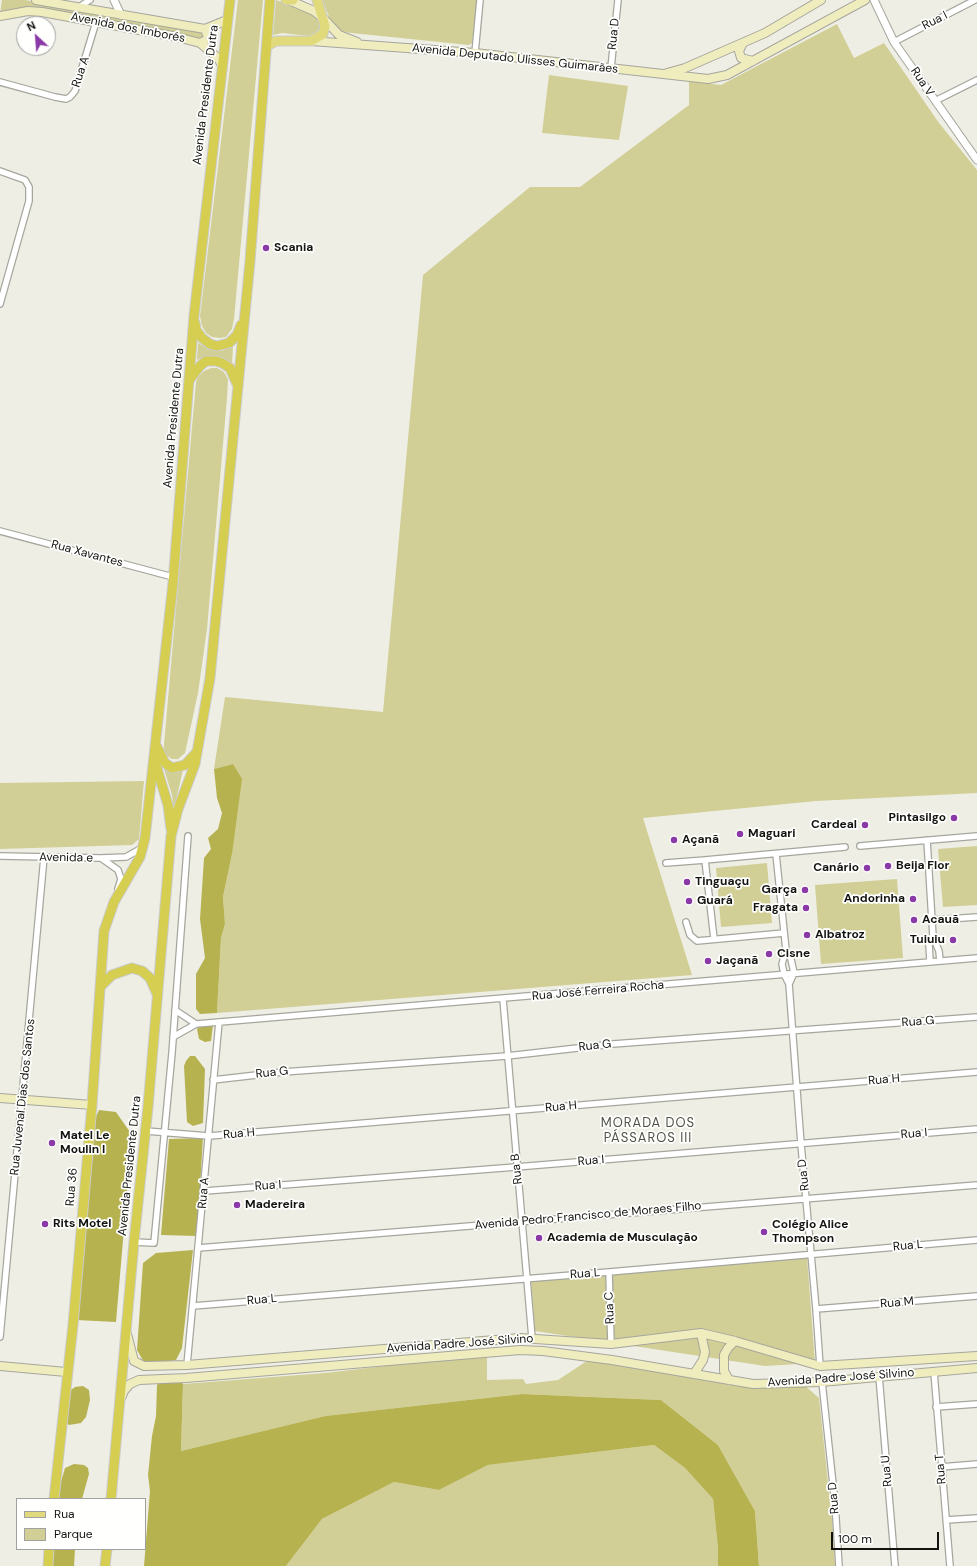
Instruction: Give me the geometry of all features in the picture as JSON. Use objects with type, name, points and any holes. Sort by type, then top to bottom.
[{"type":"highway","name":"Avenida Presidente Dutra","points":[[171,836],[168,805],[154,759],[173,577],[194,316],[230,0]]},
{"type":"highway","name":"Avenida Presidente Dutra","points":[[111,1498],[127,1334],[134,1242],[146,1131],[171,836],[178,809],[195,764],[210,678],[244,318],[270,0]]},
{"type":"highway","points":[[194,316],[196,330],[202,338],[210,344],[217,346],[229,343],[237,335],[244,318]]},
{"type":"highway","points":[[188,382],[200,366],[206,361],[216,361],[230,368],[237,385]]},
{"type":"highway","points":[[156,744],[162,760],[168,767],[172,768],[181,767],[188,763],[198,749]]},
{"type":"highway","name":"Rua 36","points":[[54,1498],[66,1372],[73,1325],[92,1105],[104,931],[114,902],[140,857],[144,846],[154,759]]},
{"type":"highway","points":[[100,987],[112,975],[132,968],[142,971],[150,978],[158,997]]},
{"type":"highway","points":[[48,1566],[49,1550]]},
{"type":"highway","points":[[105,1566],[107,1550]]},
{"type":"main road","name":"Avenida dos Imborés","points":[[36,0],[204,29]]},
{"type":"main road","name":"Avenida Deputado Ulisses Guimarães","points":[[290,0],[304,6],[323,18],[339,35],[365,45]]},
{"type":"main road","points":[[311,41],[323,34],[326,26],[317,0]]},
{"type":"main road","name":"Avenida Deputado Ulisses Guimarães","points":[[665,74],[685,68],[743,43],[784,23],[821,0]]},
{"type":"main road","name":"Avenida Deputado Ulisses Guimarães","points":[[267,46],[276,41],[311,41],[474,53],[665,74],[689,78],[719,77],[727,75],[865,0]]},
{"type":"main road","name":"Avenida dos Imborés","points":[[0,16],[35,12],[177,37],[200,43],[218,58],[223,66]]},
{"type":"main road","points":[[200,43],[208,37],[204,29],[227,20]]},
{"type":"main road","points":[[743,43],[739,51],[741,58],[753,61]]},
{"type":"main road","points":[[0,1098],[92,1105]]},
{"type":"main road","points":[[694,1374],[703,1360],[705,1352],[701,1333]]},
{"type":"main road","name":"Avenida Padre José Silvino","points":[[127,1334],[134,1361],[144,1366],[187,1365],[532,1338],[611,1344],[701,1333],[735,1341],[820,1366],[977,1356]]},
{"type":"main road","points":[[729,1380],[724,1371],[723,1363],[728,1348],[735,1341]]},
{"type":"main road","name":"Avenida Padre José Silvino","points":[[120,1402],[124,1391],[130,1384],[139,1380],[186,1378],[520,1350],[543,1351],[612,1360],[729,1380],[765,1384],[822,1382],[977,1368]]},
{"type":"main road","points":[[0,1366],[66,1372]]},
{"type":"street","points":[[78,8],[90,0]]},
{"type":"street","points":[[114,0],[121,15]]},
{"type":"street","points":[[474,53],[480,0]]},
{"type":"street","name":"Rua D","points":[[611,68],[618,0]]},
{"type":"street","name":"Rua V","points":[[874,0],[894,42],[977,159]]},
{"type":"street","name":"Rua I","points":[[894,42],[976,0]]},
{"type":"street","name":"Rua A","points":[[0,82],[55,97],[66,99],[70,97],[75,91],[96,22]]},
{"type":"street","points":[[935,101],[977,80]]},
{"type":"street","points":[[0,171],[25,180],[28,187],[30,201],[0,304]]},
{"type":"street","name":"Rua Xavantes","points":[[0,531],[173,577]]},
{"type":"street","points":[[134,1242],[154,1243],[173,1037],[188,836]]},
{"type":"street","points":[[860,846],[977,836]]},
{"type":"street","points":[[927,840],[933,937],[939,951],[940,961]]},
{"type":"street","points":[[101,858],[126,857],[134,854],[144,846]]},
{"type":"street","points":[[666,863],[845,847]]},
{"type":"street","points":[[776,854],[786,950],[791,959],[794,973]]},
{"type":"street","name":"Avenida e","points":[[0,856],[101,858],[118,870],[121,879],[114,902]]},
{"type":"street","name":"Rua Juvenal Dias dos Santos","points":[[0,1337],[44,857]]},
{"type":"street","points":[[705,860],[714,939]]},
{"type":"street","points":[[933,920],[977,917]]},
{"type":"street","points":[[686,922],[693,939],[697,941],[784,932]]},
{"type":"street","points":[[930,961],[929,945],[933,937]]},
{"type":"street","points":[[784,974],[782,960],[786,950]]},
{"type":"street","name":"Rua José Ferreira Rocha","points":[[196,1024],[977,958]]},
{"type":"street","name":"Rua D","points":[[789,984],[794,973]]},
{"type":"street","name":"Rua D","points":[[784,974],[789,984],[796,1088],[820,1366]]},
{"type":"street","name":"Rua B","points":[[503,999],[511,1111],[532,1338]]},
{"type":"street","points":[[173,1037],[196,1024],[175,1010]]},
{"type":"street","name":"Rua G","points":[[213,1080],[283,1072],[507,1056],[613,1044],[977,1018]]},
{"type":"street","name":"Rua A","points":[[187,1365],[205,1191],[219,1022]]},
{"type":"street","name":"Rua H","points":[[146,1131],[209,1136],[977,1072]]},
{"type":"street","name":"Rua I","points":[[205,1191],[977,1129]]},
{"type":"street","name":"Avenida Pedro Francisco de Moraes Filho","points":[[198,1248],[977,1184]]},
{"type":"street","name":"Rua L","points":[[193,1306],[977,1240]]},
{"type":"street","name":"Rua C","points":[[609,1272],[611,1344]]},
{"type":"street","name":"Rua M","points":[[816,1309],[977,1296]]},
{"type":"street","name":"Rua T","points":[[934,1372],[950,1566]]},
{"type":"street","name":"Rua U","points":[[879,1376],[895,1566]]},
{"type":"street","name":"Rua D","points":[[822,1382],[835,1503],[839,1566]]},
{"type":"street","points":[[936,1406],[977,1404]]},
{"type":"street","points":[[941,1467],[977,1464]]},
{"type":"street","points":[[946,1520],[977,1518]]},
{"type":"green space","points":[[2,0],[25,0],[203,33],[202,39],[33,7],[0,14]]},
{"type":"green space","points":[[238,0],[263,0],[234,319],[232,329],[226,337],[220,338],[212,337],[206,333],[202,326],[200,316]]},
{"type":"green space","points":[[276,0],[316,15],[321,23],[319,30],[309,36],[282,33],[273,35]]},
{"type":"green space","points":[[322,0],[477,0],[472,43],[469,45],[342,32],[336,28],[330,19]]},
{"type":"green space","points":[[837,24],[854,58],[884,43],[939,123],[977,170],[977,793],[816,801],[643,818],[692,975],[217,1013],[221,938],[225,924],[223,897],[232,854],[233,764],[214,769],[225,697],[383,712],[423,275],[530,187],[580,187],[689,105],[689,81],[721,85]]},
{"type":"green space","points":[[549,75],[628,86],[619,140],[542,133]]},
{"type":"green space","points":[[198,343],[212,350],[221,351],[233,346],[232,365],[222,357],[207,356],[197,360]]},
{"type":"green space","points":[[211,368],[217,368],[224,372],[228,379],[207,629],[198,693],[185,753],[178,759],[172,759],[166,755],[164,751],[164,744],[196,382],[198,377],[204,371]]},
{"type":"green space","points":[[164,769],[183,770],[174,809],[172,795]]},
{"type":"green space","points":[[144,781],[139,839],[132,845],[0,849],[0,783]]},
{"type":"green space","points":[[977,846],[977,905],[943,907],[938,849]]},
{"type":"green space","points":[[767,863],[772,923],[721,927],[716,868]]},
{"type":"green space","points":[[897,879],[903,958],[821,964],[815,885]]},
{"type":"green space","points":[[807,1257],[815,1363],[765,1366],[535,1331],[531,1280]]},
{"type":"green space","points":[[487,1354],[487,1380],[523,1379],[526,1384],[558,1380],[590,1359],[738,1379],[804,1385],[819,1398],[832,1520],[835,1566],[759,1566],[755,1511],[718,1445],[661,1400],[522,1394],[325,1416],[181,1451],[183,1384],[325,1373]]},
{"type":"green space","points":[[654,1445],[685,1468],[713,1499],[718,1549],[718,1566],[286,1566],[322,1519],[394,1482],[439,1490],[488,1465]]},
{"type":"shaded area","points":[[233,764],[242,779],[232,854],[223,897],[225,924],[221,938],[217,1013],[200,1014],[196,1009],[196,974],[205,958],[200,919],[204,858],[211,849],[208,838],[218,829],[222,813],[217,798],[214,769]]},
{"type":"shaded area","points":[[201,1025],[213,1025],[211,1041],[205,1042],[199,1039],[197,1029]]},
{"type":"shaded area","points":[[190,1056],[195,1056],[205,1069],[203,1123],[193,1126],[187,1122],[184,1066]]},
{"type":"shaded area","points":[[99,1110],[116,1112],[132,1135],[116,1322],[76,1320],[93,1123]]},
{"type":"shaded area","points":[[203,1138],[197,1236],[161,1235],[169,1139]]},
{"type":"shaded area","points":[[193,1250],[182,1348],[176,1360],[145,1364],[137,1350],[143,1263],[156,1253]]},
{"type":"shaded area","points":[[179,1378],[183,1384],[181,1451],[325,1416],[522,1394],[661,1400],[718,1445],[755,1511],[759,1566],[718,1566],[718,1549],[713,1499],[685,1468],[654,1445],[488,1465],[439,1490],[394,1482],[322,1519],[286,1566],[144,1566],[150,1491],[148,1475],[152,1436],[156,1416],[157,1385],[161,1381]]},
{"type":"shaded area","points":[[83,1386],[89,1390],[90,1400],[86,1417],[81,1423],[69,1425],[64,1420],[64,1395],[75,1387]]},
{"type":"shaded area","points":[[74,1464],[84,1465],[88,1468],[89,1474],[82,1498],[56,1498],[65,1468]]},
{"type":"shaded area","points":[[51,1550],[75,1550],[74,1566],[49,1566]]},
{"type":"place","name":"Scania","points":[[266,248]]},
{"type":"place","name":"Pintasilgo","points":[[954,818]]},
{"type":"place","name":"Cardeal","points":[[865,825]]},
{"type":"place","name":"Maguari","points":[[740,834]]},
{"type":"place","name":"Açanã","points":[[674,840]]},
{"type":"place","name":"Beija Flor","points":[[888,866]]},
{"type":"place","name":"Canário","points":[[867,868]]},
{"type":"place","name":"Tinguaçu","points":[[687,882]]},
{"type":"place","name":"Garça","points":[[805,890]]},
{"type":"place","name":"Andorinha","points":[[913,899]]},
{"type":"place","name":"Guará","points":[[689,901]]},
{"type":"place","name":"Fragata","points":[[806,908]]},
{"type":"place","name":"Acauã","points":[[914,920]]},
{"type":"place","name":"Albatroz","points":[[807,935]]},
{"type":"place","name":"Tuiuiu","points":[[953,940]]},
{"type":"place","name":"Cisne","points":[[769,954]]},
{"type":"place","name":"Jaçanã","points":[[708,961]]},
{"type":"place","name":"Matel Le Moulin I","points":[[52,1143]]},
{"type":"place","name":"Madereira","points":[[237,1205]]},
{"type":"place","name":"Rits Motel","points":[[45,1224]]},
{"type":"place","name":"Colégio Alice Thompson","points":[[764,1232]]},
{"type":"place","name":"Academia de Musculação","points":[[539,1238]]},
{"type":"district","name":"MORADA DOS PÁSSAROS III","points":[[648,1132]]}]
